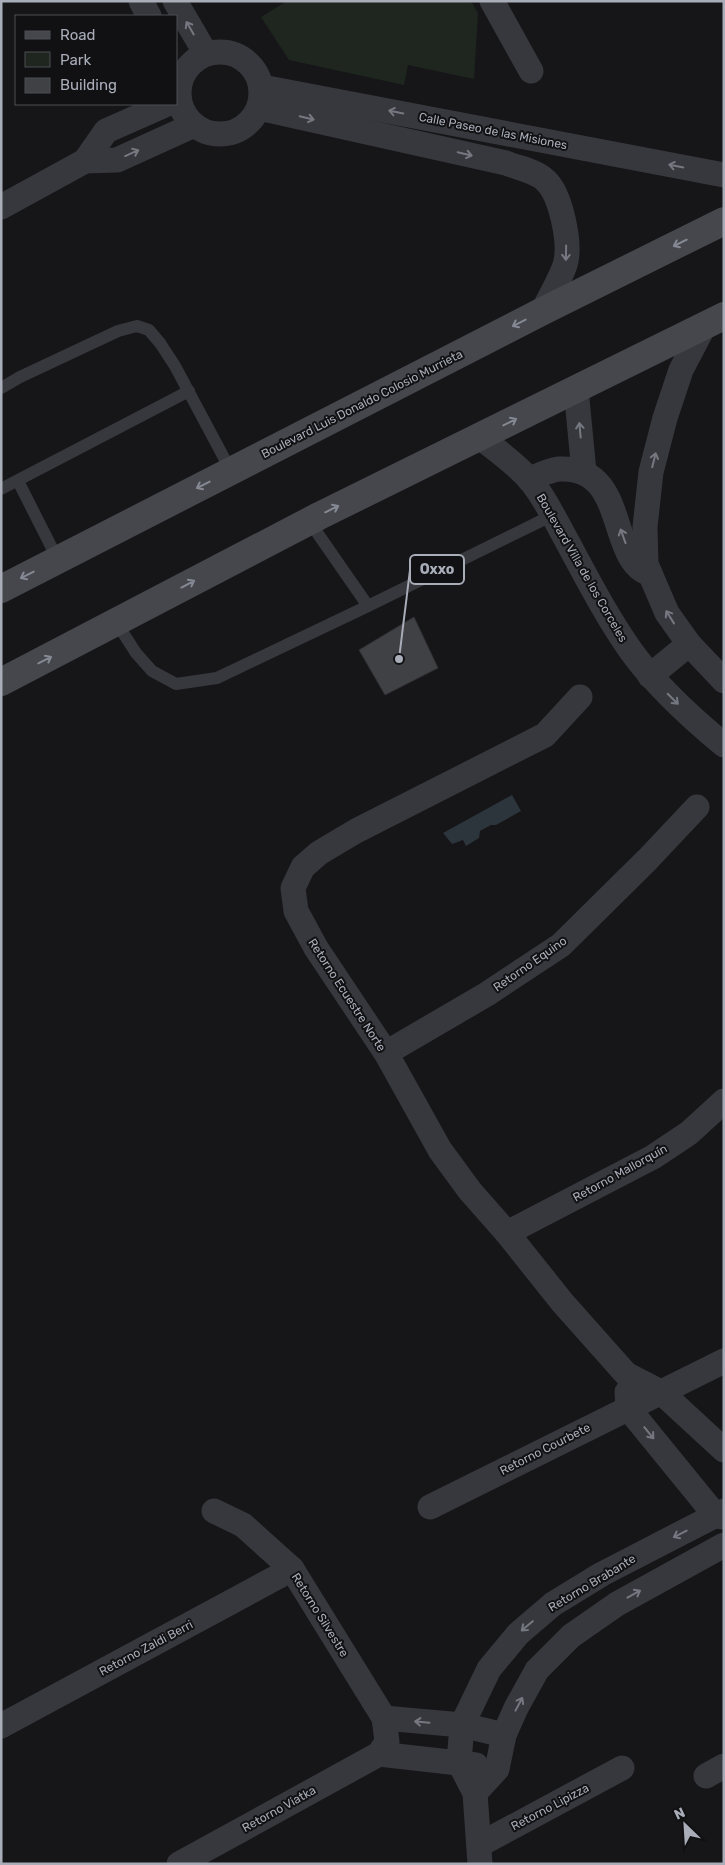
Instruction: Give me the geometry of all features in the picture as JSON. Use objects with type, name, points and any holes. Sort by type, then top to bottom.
[{"type":"main road","name":"Boulevard Luis Donaldo Colosio Murrieta","points":[[1,589],[543,311],[724,221]]},
{"type":"main road","points":[[1,682],[309,521],[714,321]]},
{"type":"street","points":[[141,1],[148,15]]},
{"type":"street","points":[[175,1],[206,54]]},
{"type":"street","points":[[492,1],[531,71]]},
{"type":"street","points":[[178,86],[187,68],[198,58],[206,54],[227,52],[240,56],[257,73],[260,97],[255,116],[244,126],[233,132],[218,134],[207,132],[194,125],[183,110],[178,96]]},
{"type":"street","points":[[260,97],[506,163],[536,174],[546,181],[558,202],[567,231],[566,262],[543,311]]},
{"type":"street","name":"Calle Paseo de las Misiones","points":[[260,97],[724,175]]},
{"type":"street","points":[[2,205],[84,161],[106,131],[150,105]]},
{"type":"street","points":[[84,161],[117,160],[194,125]]},
{"type":"street","points":[[714,321],[680,370],[665,418],[652,472],[645,527],[646,564],[667,613],[689,644],[724,681]]},
{"type":"street","points":[[576,389],[584,472]]},
{"type":"street","name":"Boulevard Villa de los Corceles","points":[[480,437],[530,479],[553,515],[599,600],[630,650],[650,676],[700,726],[724,745]]},
{"type":"street","points":[[530,479],[557,469],[584,472],[595,480],[612,505],[622,538],[638,568],[650,574]]},
{"type":"street","points":[[650,676],[689,644]]},
{"type":"street","name":"Retorno Ecuestre Norte","points":[[580,697],[544,735],[356,831],[319,853],[303,867],[293,888],[296,911],[316,948],[386,1054],[440,1150],[470,1191],[507,1233],[562,1302],[626,1374],[661,1392],[724,1450]]},
{"type":"street","name":"Retorno Equino","points":[[386,1054],[487,994],[562,946],[697,807]]},
{"type":"street","name":"Retorno Mallorquín","points":[[507,1233],[653,1157],[689,1133],[724,1101]]},
{"type":"street","name":"Retorno Courbete","points":[[430,1507],[724,1360]]},
{"type":"street","points":[[626,1374],[628,1408],[721,1515]]},
{"type":"street","name":"Retorno Silvestre","points":[[214,1511],[243,1525],[292,1570],[384,1718],[387,1742],[379,1754]]},
{"type":"street","name":"Retorno Brabante","points":[[459,1762],[462,1725],[489,1669],[518,1634],[553,1604],[602,1574],[721,1515]]},
{"type":"street","points":[[475,1793],[497,1769],[504,1735],[516,1708],[538,1670],[571,1636],[617,1604],[724,1545]]},
{"type":"street","name":"Retorno Zaldi Berri","points":[[1,1726],[292,1570]]},
{"type":"street","points":[[384,1718],[462,1725],[504,1735]]},
{"type":"street","points":[[379,1754],[459,1762],[497,1769]]},
{"type":"street","name":"Retorno Viatka","points":[[179,1864],[379,1754]]},
{"type":"street","points":[[459,1762],[475,1793],[479,1855]]},
{"type":"street","name":"Retorno Lipizza","points":[[479,1855],[622,1768]]},
{"type":"lane","points":[[1,388],[20,376],[118,331],[137,326],[149,330],[175,366],[231,471]]},
{"type":"lane","points":[[1,489],[189,392]]},
{"type":"lane","points":[[18,481],[58,560]]},
{"type":"lane","points":[[116,622],[136,652],[152,671],[176,684],[217,678],[553,515]]},
{"type":"lane","points":[[309,521],[368,606]]},
{"type":"green space","points":[[287,1],[471,1],[478,13],[474,79],[408,65],[404,85],[289,60],[261,17]]},
{"type":"shaded area","points":[[512,795],[521,811],[496,825],[491,825],[480,831],[479,838],[466,846],[463,840],[452,844],[443,833]]},
{"type":"building","points":[[414,617],[438,668],[385,695],[359,650]]},
{"type":"place","name":"Oxxo","points":[[399,659]]}]
